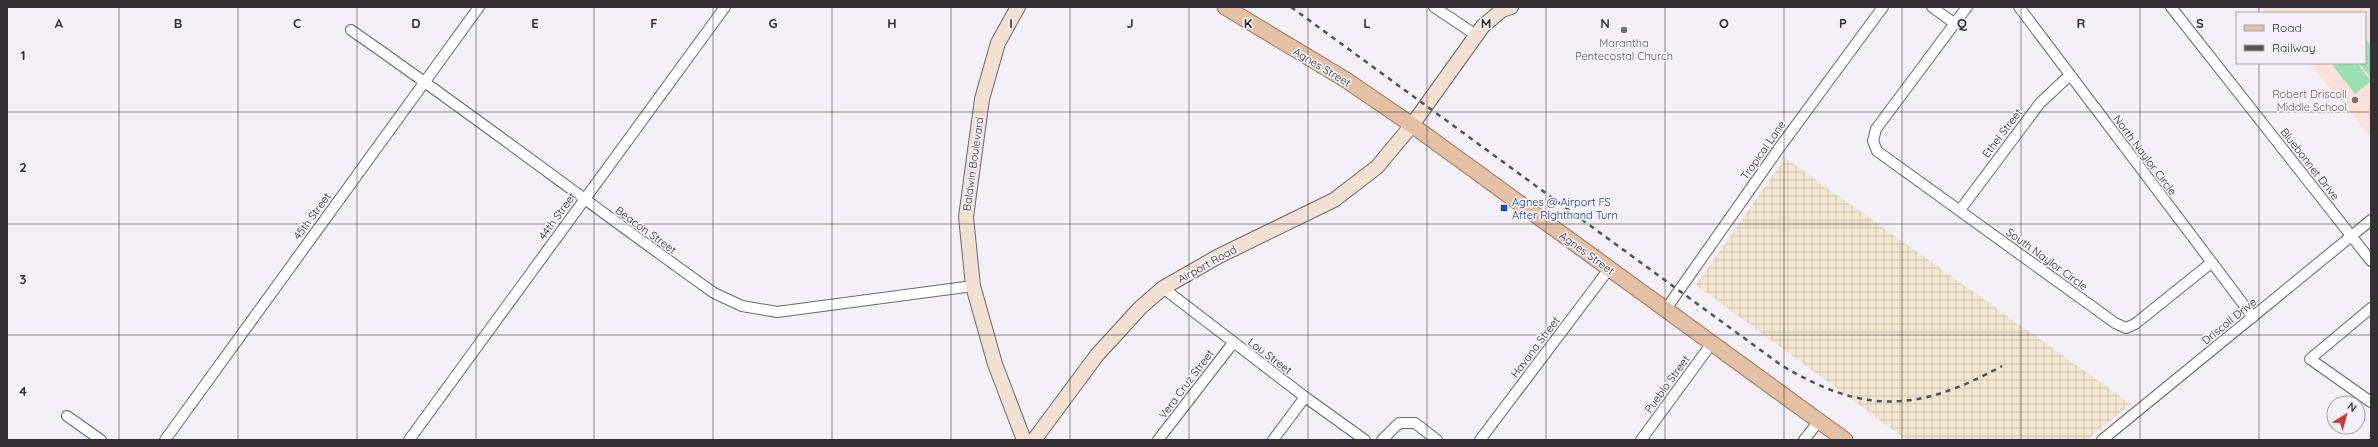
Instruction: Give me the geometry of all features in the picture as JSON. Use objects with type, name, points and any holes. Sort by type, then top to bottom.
[{"type":"main road","name":"Agnes Street","points":[[1224,7],[1346,80],[1412,125],[1845,440]]},
{"type":"street","name":"45th Street","points":[[165,440],[479,7]]},
{"type":"street","name":"44th Street","points":[[409,440],[725,7]]},
{"type":"street","name":"Baldwin Boulevard","points":[[1018,7],[998,43],[982,99],[966,217],[973,286],[995,364],[1024,440]]},
{"type":"street","points":[[1434,7],[1476,35]]},
{"type":"street","name":"Airport Road","points":[[1034,440],[1097,355],[1141,307],[1163,288],[1219,256],[1334,200],[1377,167],[1412,125],[1476,35],[1491,17],[1502,10],[1511,7]]},
{"type":"street","name":"Tropical Lane","points":[[1666,309],[1777,151],[1883,7]]},
{"type":"street","points":[[1932,7],[1954,23],[1967,7]]},
{"type":"street","name":"North Naylor Circle","points":[[2019,7],[2253,317]]},
{"type":"street","name":"Bluebonnet Drive","points":[[2171,7],[2371,261]]},
{"type":"street","name":"South Naylor Circle","points":[[1954,23],[1876,130],[1873,141],[1877,151],[2115,323],[2126,328],[2135,324],[2212,263]]},
{"type":"street","name":"Beacon Street","points":[[351,30],[425,81],[584,200],[714,294],[742,306],[776,312],[973,286]]},
{"type":"street","name":"Ethel Street","points":[[1960,210],[2040,103],[2070,75]]},
{"type":"street","name":"Driscoll Drive","points":[[2102,440],[2371,220]]},
{"type":"street","name":"Havana Street","points":[[1480,440],[1609,269]]},
{"type":"street","name":"Lou Street","points":[[1163,288],[1233,343],[1365,440]]},
{"type":"street","points":[[2371,308],[2310,358],[2371,402]]},
{"type":"street","name":"Vera Cruz Street","points":[[1158,440],[1233,343]]},
{"type":"street","name":"Pueblo Street","points":[[1641,440],[1712,343]]},
{"type":"street","points":[[1273,440],[1305,397]]},
{"type":"street","points":[[67,416],[101,440]]},
{"type":"street","points":[[1804,440],[1819,421]]},
{"type":"street","points":[[1382,440],[1399,423],[1415,423],[1437,440]]},
{"type":"shaded area","name":"Robert Driscoll Middle School","points":[[2261,7],[2371,7],[2371,137],[2310,64],[2366,64],[2366,12],[2265,12]]},
{"type":"shaded area","points":[[1785,158],[2131,404],[2087,440],[1907,440],[1696,285]]},
{"type":"green space","points":[[2366,39],[2371,45],[2371,78],[2360,64],[2366,64]]},
{"type":"green space","points":[[2336,64],[2358,64],[2371,81],[2355,94],[2333,66]]},
{"type":"railway","points":[[1291,7],[1781,365],[1811,381],[1839,393],[1865,399],[1891,402],[1917,399],[1944,392],[1972,381],[2002,366]]},
{"type":"place","name":"Marantha Pentecostal Church","points":[[1624,30]]},
{"type":"place","name":"Robert Driscoll Middle School","points":[[2355,100]]},
{"type":"place","name":"Agnes @ Airport FS After Righthand Turn","points":[[1504,208]]}]
